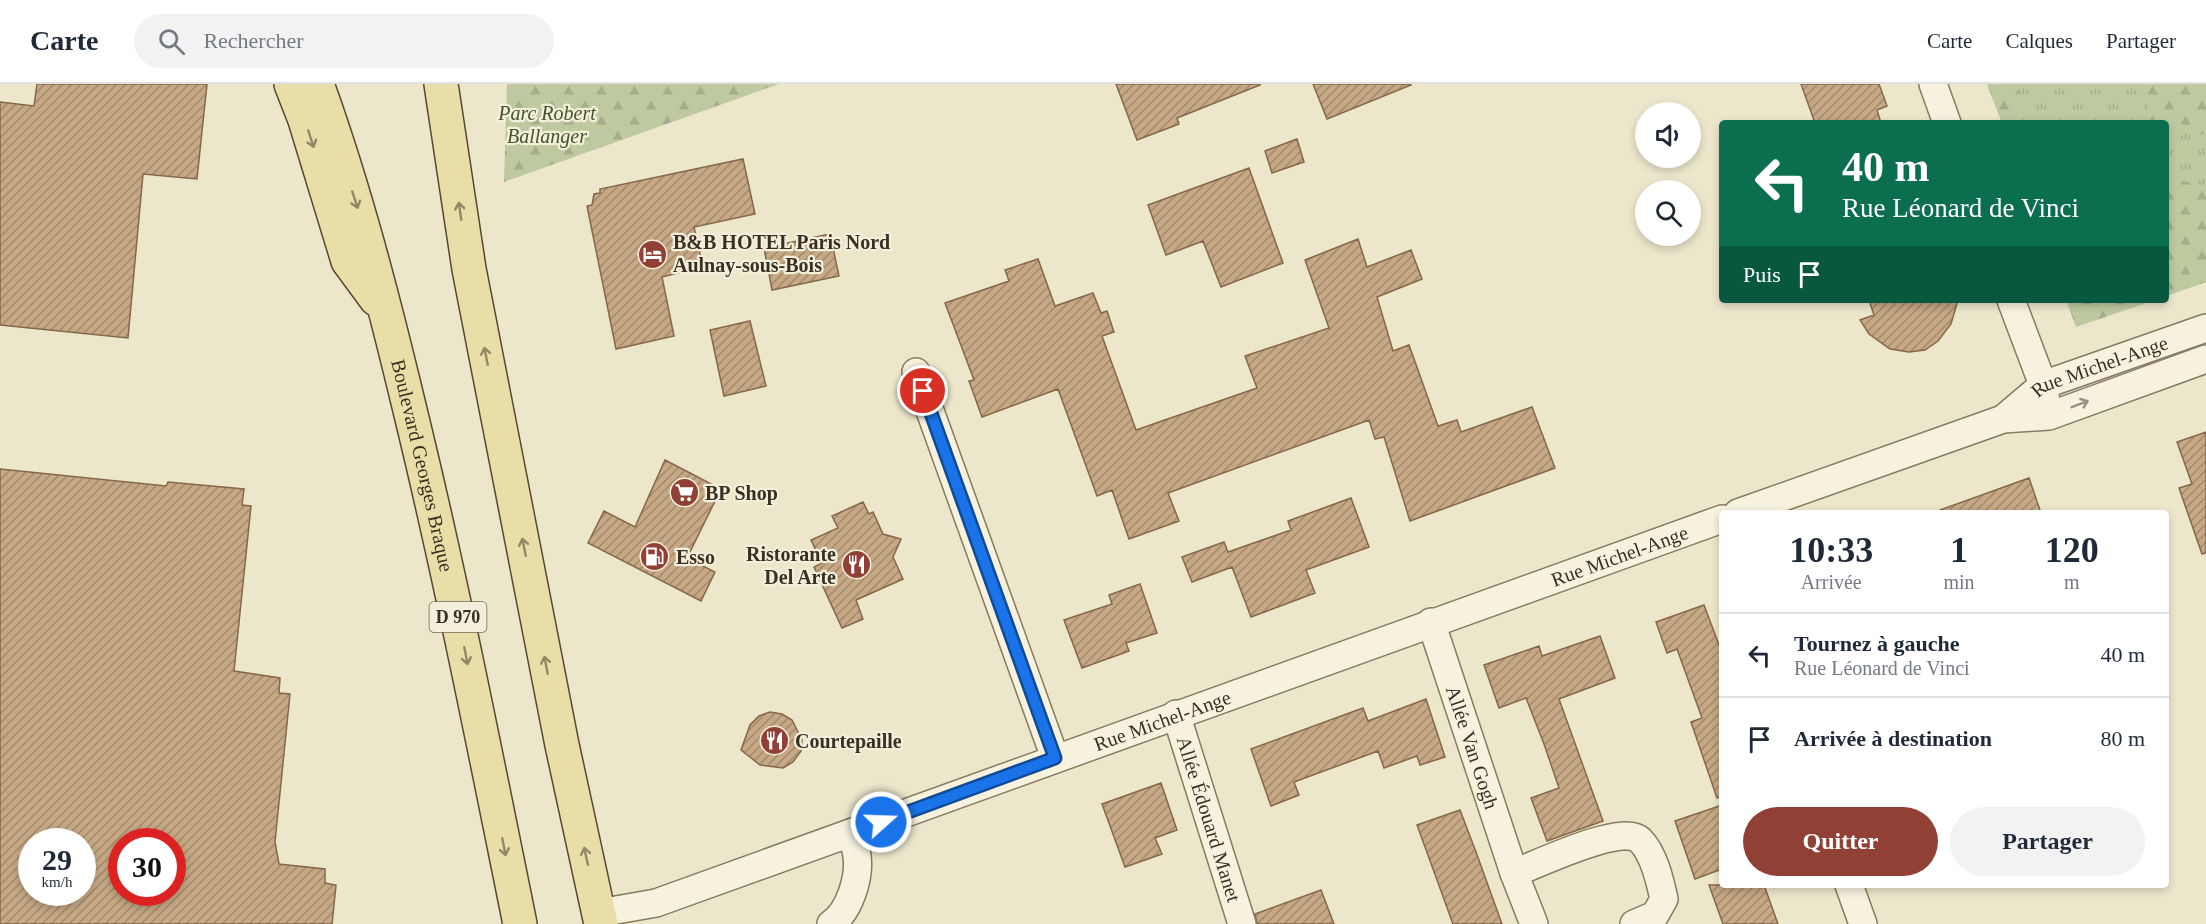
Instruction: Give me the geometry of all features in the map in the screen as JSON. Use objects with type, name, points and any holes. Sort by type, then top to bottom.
[{"type":"main road","points":[[291,84],[305,120],[348,261],[386,313]]},
{"type":"main road","name":"Boulevard Georges Braque","points":[[317,84],[361,219],[448,565],[520,924]]},
{"type":"main road","points":[[441,84],[469,269],[560,733],[600,918]]},
{"type":"street","points":[[1933,84],[1946,120]]},
{"type":"street","points":[[2013,303],[2043,385],[2049,416]]},
{"type":"street","name":"Rue Michel-Ange","points":[[2003,418],[2043,385],[2206,328]]},
{"type":"street","name":"Rue Michel-Ange","points":[[1750,510],[2003,418],[2049,416],[2206,359]]},
{"type":"street","points":[[916,372],[1055,758]]},
{"type":"street","name":"Rue Michel-Ange","points":[[600,918],[656,903],[1431,622],[1719,521]]},
{"type":"street","name":"Allée Van Gogh","points":[[1431,622],[1514,873],[1534,924]]},
{"type":"street","name":"Allée Édouard Manet","points":[[1176,714],[1242,924]]},
{"type":"street","points":[[831,924],[846,908],[856,881],[858,857],[851,833]]},
{"type":"street","points":[[1514,873],[1612,836],[1631,835],[1640,840],[1649,855],[1664,899],[1655,915],[1634,924]]},
{"type":"street","points":[[1850,888],[1863,924]]},
{"type":"green space","name":"Parc Robert Ballanger","points":[[507,84],[779,84],[504,182]]},
{"type":"green space","points":[[1987,84],[2206,84],[2206,282],[2169,295],[2169,120],[2001,120]]},
{"type":"green space","points":[[1987,84],[2020,84],[2014,120],[2001,120]]},
{"type":"green space","points":[[2143,84],[2206,84],[2206,135],[2169,127],[2169,120],[2151,120]]},
{"type":"green space","points":[[2169,177],[2206,187],[2206,282],[2169,295]]},
{"type":"green space","points":[[2067,303],[2146,303],[2076,327]]},
{"type":"building","points":[[37,84],[207,84],[197,179],[143,174],[128,338],[0,325],[0,102],[34,106]]},
{"type":"building","points":[[1116,84],[1260,85],[1177,118],[1179,124],[1137,140]]},
{"type":"building","points":[[1313,84],[1410,84],[1411,85],[1327,119]]},
{"type":"building","points":[[1801,84],[1879,84],[1887,106],[1877,110],[1880,120],[1814,120]]},
{"type":"building","points":[[1297,139],[1304,162],[1272,173],[1265,151]]},
{"type":"building","name":"B&B HOTEL Paris Nord Aulnay-sous-Bois","points":[[743,159],[755,214],[694,227],[703,267],[662,277],[674,336],[616,349],[587,206],[592,205],[594,194],[600,193],[600,189]]},
{"type":"building","points":[[1249,168],[1283,263],[1221,287],[1203,241],[1166,255],[1148,205]]},
{"type":"building","points":[[830,234],[839,276],[772,290],[764,248]]},
{"type":"building","points":[[1358,239],[1367,267],[1411,250],[1422,279],[1377,297],[1393,351],[1409,345],[1438,426],[1457,420],[1461,432],[1532,407],[1555,468],[1410,521],[1384,437],[1375,439],[1369,420],[1168,493],[1179,521],[1129,539],[1112,490],[1097,496],[1058,389],[982,417],[969,381],[974,380],[945,303],[1009,281],[1005,270],[1038,259],[1055,306],[1093,293],[1101,313],[1107,311],[1114,332],[1102,336],[1136,430],[1257,388],[1245,356],[1329,328],[1305,260]]},
{"type":"building","points":[[1870,303],[1957,303],[1951,324],[1938,341],[1925,350],[1909,352],[1890,349],[1869,334],[1860,320],[1874,315]]},
{"type":"building","points":[[750,321],[766,386],[724,396],[710,330]]},
{"type":"building","points":[[2206,432],[2206,553],[2202,554],[2179,488],[2192,484],[2177,442]]},
{"type":"building","points":[[665,460],[721,489],[687,558],[715,572],[701,601],[588,543],[604,511],[635,527]]},
{"type":"building","points":[[0,469],[166,486],[168,482],[244,489],[242,505],[251,506],[234,671],[280,678],[279,693],[290,694],[275,842],[279,864],[325,869],[325,883],[336,885],[332,924],[0,924]]},
{"type":"building","points":[[2029,478],[2040,510],[1940,510]]},
{"type":"building","points":[[1351,498],[1369,547],[1306,570],[1315,593],[1251,617],[1232,567],[1192,582],[1182,557],[1224,542],[1228,552],[1291,530],[1288,521]]},
{"type":"building","name":"Ristorante Del Arte","points":[[863,502],[869,514],[873,512],[883,534],[901,539],[893,557],[903,579],[856,600],[863,619],[842,628],[814,567],[822,563],[811,540],[838,528],[832,516]]},
{"type":"building","points":[[1140,584],[1157,633],[1126,643],[1129,651],[1082,668],[1064,620],[1112,604],[1109,595]]},
{"type":"building","points":[[1704,605],[1719,645],[1719,798],[1717,798],[1691,722],[1702,718],[1677,649],[1667,653],[1656,622]]},
{"type":"building","points":[[1600,636],[1615,678],[1559,699],[1603,821],[1547,841],[1531,798],[1559,788],[1544,744],[1526,698],[1499,708],[1484,665],[1539,646],[1542,656]]},
{"type":"building","points":[[1426,699],[1445,757],[1420,765],[1417,756],[1384,768],[1378,751],[1294,782],[1299,795],[1271,806],[1251,749],[1363,708],[1368,721]]},
{"type":"building","name":"Courtepaille","points":[[770,712],[782,714],[792,720],[802,740],[801,751],[793,762],[783,768],[760,765],[741,750],[750,725],[759,716]]},
{"type":"building","points":[[1161,783],[1177,830],[1155,838],[1162,854],[1125,867],[1102,804]]},
{"type":"building","points":[[1719,806],[1719,870],[1695,879],[1675,821]]},
{"type":"building","points":[[1460,810],[1502,924],[1453,924],[1417,825]]},
{"type":"building","points":[[1709,885],[1719,885],[1719,888],[1765,888],[1778,924],[1723,924]]},
{"type":"building","points":[[1321,890],[1334,924],[1257,924],[1255,914]]},
{"type":"place","name":"B&B HOTEL Paris Nord Aulnay-sous-Bois","points":[[652,254]]},
{"type":"place","name":"BP Shop","points":[[684,493]]},
{"type":"place","name":"Esso","points":[[655,557]]},
{"type":"place","name":"Ristorante Del Arte","points":[[857,565]]},
{"type":"place","name":"Courtepaille","points":[[774,741]]},
{"type":"route","points":[[881,822],[1055,758],[923,391]]}]
